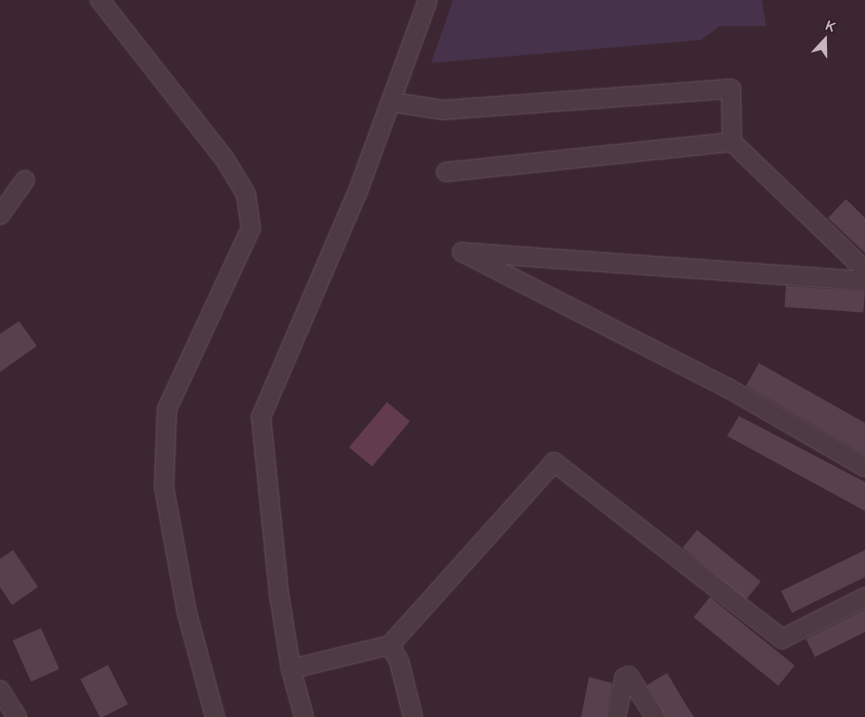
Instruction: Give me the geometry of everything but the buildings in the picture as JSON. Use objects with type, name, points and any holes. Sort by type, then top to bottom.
[{"type":"street","points":[[100,0],[224,158],[246,194],[251,228],[168,409],[164,488],[187,614],[215,717]]},
{"type":"street","points":[[304,717],[290,669],[261,417],[358,191],[428,0]]},
{"type":"street","points":[[391,102],[443,110],[731,89],[732,142],[865,270]]},
{"type":"street","points":[[446,172],[732,142]]},
{"type":"street","points":[[0,216],[25,180]]},
{"type":"street","points":[[865,281],[462,252],[728,388],[865,466]]},
{"type":"street","points":[[290,669],[390,645],[554,462],[782,639],[865,597]]},
{"type":"street","points":[[390,645],[399,661],[413,717]]},
{"type":"street","points":[[616,717],[624,678],[629,676],[655,717]]},
{"type":"street","points":[[0,690],[17,717]]},
{"type":"shaded area","points":[[453,0],[762,0],[766,26],[720,26],[701,40],[431,63]]},
{"type":"shaded area","points":[[387,402],[410,421],[372,466],[349,447]]}]
